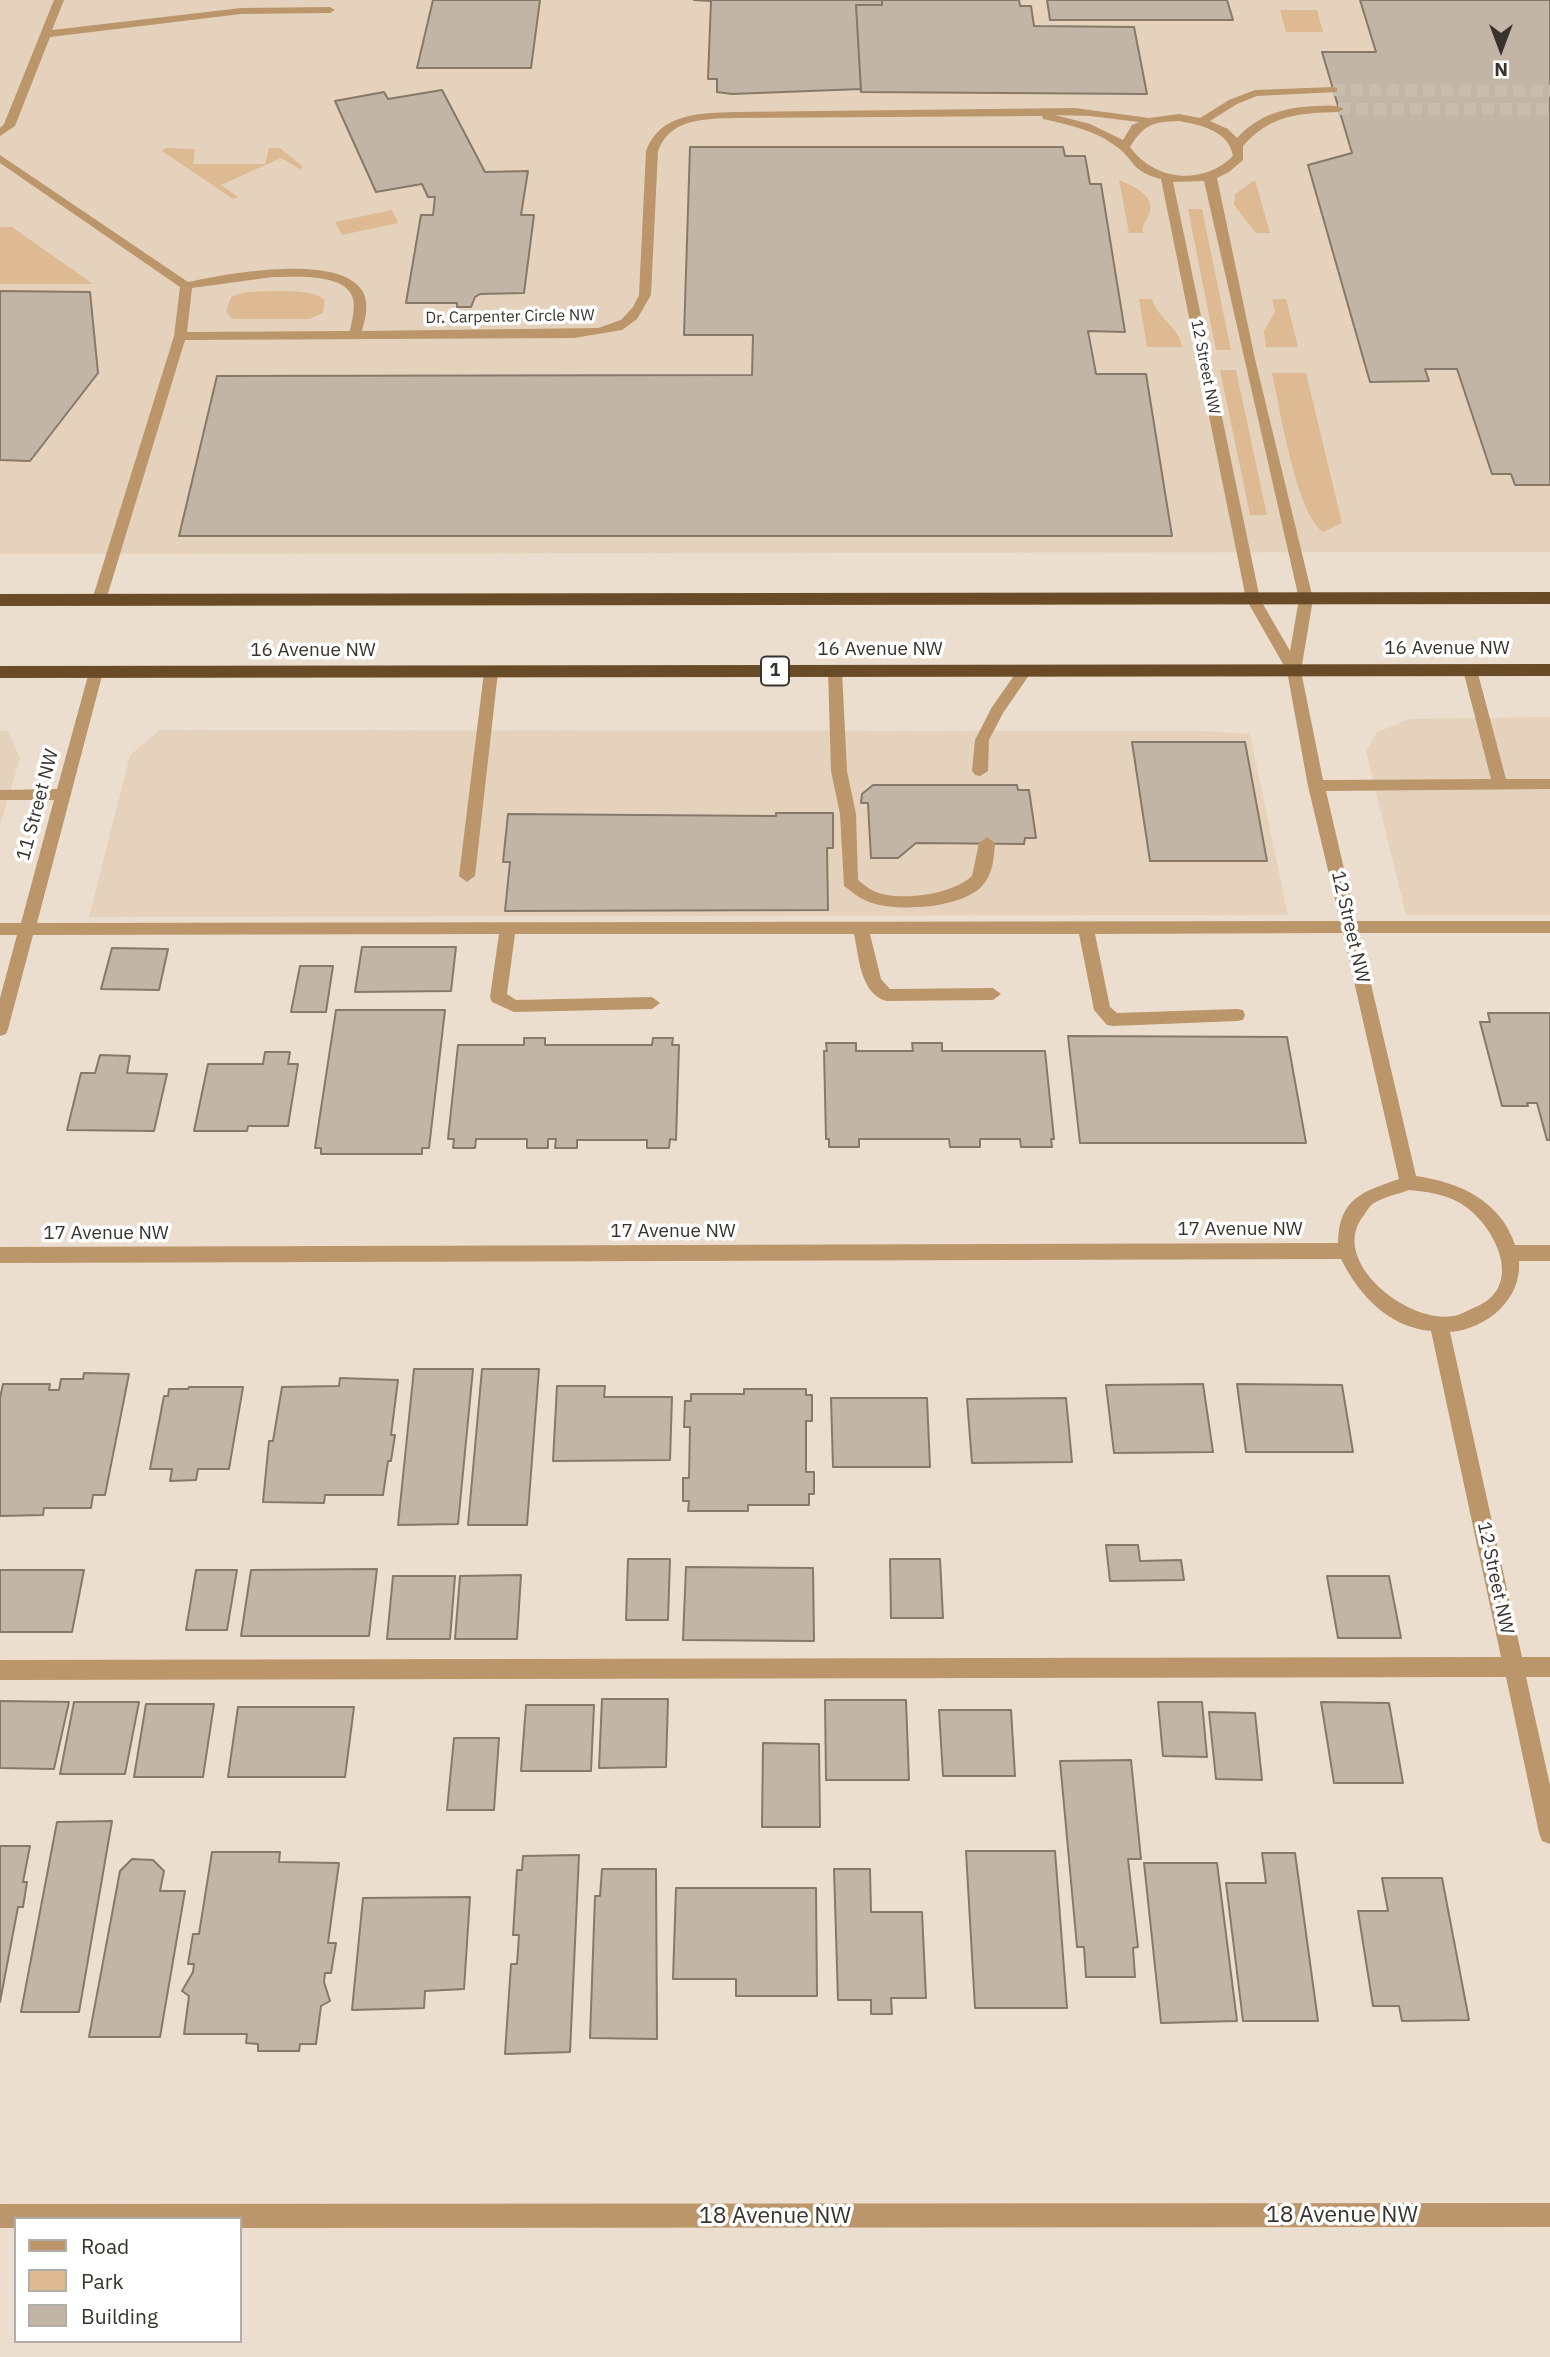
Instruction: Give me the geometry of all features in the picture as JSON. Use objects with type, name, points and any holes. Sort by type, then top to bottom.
[{"type":"highway","points":[[0,600],[1550,598]]},
{"type":"highway","name":"16 Avenue NW","points":[[0,673],[1550,670]]},
{"type":"street","points":[[0,133],[9,126],[59,0]]},
{"type":"street","points":[[47,34],[242,12],[330,10]]},
{"type":"street","points":[[1203,121],[1233,102],[1255,93],[1333,90]]},
{"type":"street","points":[[1030,114],[1067,109],[1149,121]]},
{"type":"street","points":[[1238,144],[1249,130],[1273,115],[1307,109],[1338,109]]},
{"type":"street","points":[[1030,114],[1093,129],[1125,146]]},
{"type":"street","name":"Dr. Carpenter Circle NW","points":[[180,336],[574,334],[610,330],[626,324],[638,313],[645,295],[654,139],[672,124],[693,118],[735,115],[1030,114]]},
{"type":"street","points":[[1167,118],[1203,121],[1218,127],[1238,144],[1239,153],[1235,163],[1211,176],[1166,177],[1150,173],[1129,156],[1125,146],[1127,136],[1149,121],[1167,118]]},
{"type":"street","points":[[0,158],[186,286],[240,276],[323,275],[344,280],[355,289],[360,299],[355,335]]},
{"type":"street","name":"12 Street NW","points":[[1211,176],[1249,359],[1306,599],[1294,671]]},
{"type":"street","name":"12 Street NW","points":[[1166,177],[1253,599],[1294,671],[1315,786],[1409,1183]]},
{"type":"street","points":[[99,600],[180,336],[186,286]]},
{"type":"street","points":[[1470,670],[1500,784]]},
{"type":"street","points":[[835,671],[839,771],[848,814],[850,882],[876,899],[921,901],[957,894],[978,882],[986,862],[986,843]]},
{"type":"street","points":[[980,771],[982,740],[997,711],[1025,671]]},
{"type":"street","name":"11 Street NW","points":[[0,1029],[96,672]]},
{"type":"street","points":[[467,876],[491,672]]},
{"type":"street","points":[[1315,786],[1550,785]]},
{"type":"street","points":[[0,795],[62,794]]},
{"type":"street","points":[[0,929],[1550,927]]},
{"type":"street","points":[[508,928],[498,997],[514,1006],[652,1003]]},
{"type":"street","points":[[862,928],[873,982],[886,995],[993,994]]},
{"type":"street","points":[[1086,928],[1102,1010],[1113,1020],[1237,1015]]},
{"type":"street","points":[[1409,1183],[1431,1185],[1453,1192],[1490,1217],[1503,1234],[1511,1253],[1507,1289],[1496,1304],[1471,1319],[1440,1324],[1417,1320],[1377,1300],[1351,1269],[1345,1251],[1345,1234],[1350,1218],[1359,1204],[1373,1193],[1409,1183]]},
{"type":"street","name":"17 Avenue NW","points":[[0,1255],[1345,1251]]},
{"type":"street","points":[[1511,1253],[1550,1253]]},
{"type":"street","name":"12 Street NW","points":[[1440,1324],[1550,1833]]},
{"type":"street","points":[[0,1670],[1550,1667]]},
{"type":"street","name":"18 Avenue NW","points":[[0,2217],[1550,2215]]},
{"type":"shaded area","points":[[0,0],[1550,0],[1550,552],[0,554]]},
{"type":"shaded area","points":[[1550,717],[1550,915],[1406,915],[1366,751],[1377,732],[1410,719]]},
{"type":"shaded area","points":[[159,730],[1204,731],[1250,734],[1288,915],[89,917],[130,755]]},
{"type":"shaded area","points":[[0,731],[8,731],[20,758],[0,825]]},
{"type":"green space","points":[[1280,10],[1317,10],[1323,32],[1286,32]]},
{"type":"green space","points":[[166,148],[195,149],[193,164],[265,164],[269,148],[280,148],[303,167],[300,169],[281,158],[221,185],[238,197],[233,199],[162,151]]},
{"type":"green space","points":[[1119,180],[1143,193],[1150,203],[1143,233],[1129,233]]},
{"type":"green space","points":[[1255,180],[1270,233],[1256,233],[1234,205],[1235,194]]},
{"type":"green space","points":[[1188,209],[1202,209],[1231,350],[1216,350]]},
{"type":"green space","points":[[392,210],[398,223],[342,235],[335,222]]},
{"type":"green space","points":[[0,227],[12,227],[93,284],[0,284]]},
{"type":"green space","points":[[245,292],[310,293],[325,300],[323,313],[309,319],[233,319],[226,312],[231,297]]},
{"type":"green space","points":[[1139,299],[1152,299],[1177,334],[1182,347],[1147,347]]},
{"type":"green space","points":[[1272,299],[1286,299],[1298,347],[1266,347],[1264,331],[1275,312]]},
{"type":"green space","points":[[1220,370],[1236,370],[1267,515],[1250,515]]},
{"type":"green space","points":[[1272,373],[1306,373],[1342,523],[1323,532],[1313,521],[1297,483]]},
{"type":"building","points":[[433,0],[540,0],[531,68],[417,68]]},
{"type":"building","points":[[694,0],[882,0],[882,5],[856,5],[861,89],[732,94],[717,92],[717,79],[708,79],[711,1]]},
{"type":"building","points":[[882,0],[1019,0],[1020,6],[1031,6],[1034,26],[1134,27],[1147,94],[861,92],[856,5],[882,5]]},
{"type":"building","points":[[1047,0],[1227,0],[1233,20],[1050,20]]},
{"type":"building","points":[[1360,0],[1550,0],[1550,485],[1515,485],[1511,474],[1492,474],[1457,369],[1425,369],[1429,381],[1370,382],[1308,165],[1352,153],[1322,52],[1376,52]]},
{"type":"building","points":[[442,90],[485,172],[528,171],[521,215],[534,215],[524,293],[480,294],[475,297],[471,307],[457,307],[457,303],[406,303],[421,215],[433,215],[435,197],[428,197],[422,184],[376,192],[335,101],[384,92],[388,99]]},
{"type":"building","points":[[690,147],[1063,147],[1065,156],[1085,156],[1090,184],[1101,184],[1125,332],[1088,331],[1096,374],[1146,374],[1172,536],[179,536],[217,376],[752,375],[753,335],[684,335]]},
{"type":"building","points":[[0,291],[90,292],[98,373],[30,461],[0,460]]},
{"type":"building","points":[[1132,742],[1245,742],[1267,861],[1150,861]]},
{"type":"building","points":[[873,785],[1017,785],[1018,790],[1029,790],[1036,838],[1025,838],[1024,844],[916,843],[898,858],[871,858],[868,803],[861,803],[862,794]]},
{"type":"building","points":[[776,813],[833,813],[833,848],[827,848],[828,910],[505,911],[510,862],[503,862],[508,814],[776,816]]},
{"type":"building","points":[[362,947],[456,947],[451,991],[355,992]]},
{"type":"building","points":[[112,948],[168,949],[159,990],[101,989]]},
{"type":"building","points":[[300,966],[333,966],[326,1012],[291,1012]]},
{"type":"building","points":[[336,1010],[445,1010],[429,1148],[422,1148],[422,1154],[321,1154],[321,1148],[315,1148]]},
{"type":"building","points":[[1488,1013],[1550,1013],[1550,1140],[1547,1140],[1537,1103],[1527,1103],[1528,1106],[1502,1106],[1480,1022],[1490,1022]]},
{"type":"building","points":[[1068,1036],[1287,1037],[1306,1143],[1080,1143]]},
{"type":"building","points":[[524,1038],[545,1038],[545,1045],[652,1045],[653,1038],[673,1038],[672,1045],[679,1045],[676,1140],[670,1139],[669,1148],[647,1148],[647,1140],[577,1140],[577,1148],[555,1148],[556,1139],[548,1139],[548,1148],[527,1148],[527,1139],[476,1139],[475,1148],[453,1148],[454,1139],[448,1139],[458,1045],[524,1045]]},
{"type":"building","points":[[826,1043],[856,1043],[856,1051],[913,1051],[912,1043],[942,1043],[942,1051],[1045,1051],[1054,1139],[1051,1139],[1052,1147],[1021,1147],[1020,1139],[980,1139],[980,1147],[950,1147],[949,1139],[859,1139],[859,1147],[829,1147],[829,1139],[826,1139]]},
{"type":"building","points":[[265,1052],[290,1052],[288,1064],[298,1064],[288,1126],[248,1126],[247,1131],[194,1131],[208,1064],[263,1064]]},
{"type":"building","points":[[100,1055],[130,1056],[127,1073],[167,1074],[154,1131],[67,1130],[81,1073],[95,1073]]},
{"type":"building","points":[[414,1369],[473,1369],[458,1524],[398,1525]]},
{"type":"building","points":[[482,1369],[539,1369],[527,1525],[468,1525]]},
{"type":"building","points":[[84,1373],[129,1374],[105,1495],[93,1495],[91,1508],[44,1508],[43,1515],[0,1516],[0,1398],[3,1384],[50,1384],[49,1390],[59,1390],[61,1379],[83,1379]]},
{"type":"building","points":[[340,1378],[398,1380],[391,1435],[395,1435],[383,1495],[325,1495],[324,1503],[263,1502],[269,1441],[273,1441],[282,1387],[339,1386]]},
{"type":"building","points":[[1203,1384],[1213,1452],[1114,1453],[1106,1385]]},
{"type":"building","points":[[1237,1384],[1342,1385],[1353,1452],[1246,1452]]},
{"type":"building","points":[[557,1386],[605,1386],[604,1397],[672,1397],[670,1460],[553,1461]]},
{"type":"building","points":[[243,1387],[229,1469],[198,1469],[196,1480],[170,1481],[172,1469],[150,1469],[164,1396],[168,1396],[169,1389]]},
{"type":"building","points":[[744,1389],[806,1389],[806,1395],[812,1395],[812,1421],[806,1421],[806,1472],[814,1472],[814,1494],[809,1494],[809,1505],[748,1505],[748,1511],[688,1511],[689,1501],[683,1501],[683,1478],[689,1478],[690,1427],[684,1427],[685,1401],[691,1401],[691,1394],[744,1394]]},
{"type":"building","points":[[831,1398],[927,1398],[930,1467],[833,1467]]},
{"type":"building","points":[[1066,1398],[1072,1462],[972,1463],[967,1399]]},
{"type":"building","points":[[1106,1545],[1138,1545],[1140,1561],[1181,1560],[1184,1580],[1110,1581]]},
{"type":"building","points":[[628,1559],[670,1559],[668,1620],[626,1620]]},
{"type":"building","points":[[890,1559],[940,1559],[943,1618],[891,1618]]},
{"type":"building","points":[[686,1567],[813,1568],[814,1641],[683,1640]]},
{"type":"building","points":[[377,1569],[369,1636],[241,1636],[251,1570]]},
{"type":"building","points":[[0,1570],[84,1570],[72,1632],[0,1632]]},
{"type":"building","points":[[196,1570],[237,1570],[227,1630],[186,1630]]},
{"type":"building","points":[[521,1575],[517,1639],[455,1639],[460,1576]]},
{"type":"building","points":[[393,1576],[455,1576],[450,1639],[387,1639]]},
{"type":"building","points":[[1327,1576],[1389,1576],[1401,1638],[1338,1638]]},
{"type":"building","points":[[602,1699],[668,1699],[666,1767],[599,1768]]},
{"type":"building","points":[[825,1700],[906,1700],[909,1780],[826,1780]]},
{"type":"building","points":[[0,1701],[69,1702],[54,1769],[0,1768]]},
{"type":"building","points":[[74,1702],[139,1702],[125,1774],[60,1774]]},
{"type":"building","points":[[1158,1702],[1202,1702],[1207,1757],[1163,1756]]},
{"type":"building","points":[[1321,1702],[1389,1703],[1403,1783],[1334,1783]]},
{"type":"building","points":[[146,1704],[214,1704],[203,1777],[134,1777]]},
{"type":"building","points":[[526,1705],[594,1705],[591,1771],[521,1771]]},
{"type":"building","points":[[238,1707],[354,1707],[345,1777],[228,1777]]},
{"type":"building","points":[[939,1710],[1011,1710],[1015,1776],[943,1776]]},
{"type":"building","points":[[1209,1712],[1255,1713],[1262,1780],[1216,1779]]},
{"type":"building","points":[[454,1738],[499,1738],[494,1810],[447,1810]]},
{"type":"building","points":[[763,1743],[819,1744],[820,1827],[762,1827]]},
{"type":"building","points":[[1131,1760],[1141,1859],[1128,1859],[1138,1947],[1133,1948],[1135,1977],[1086,1977],[1084,1947],[1077,1947],[1060,1761]]},
{"type":"building","points":[[112,1821],[79,2012],[21,2012],[57,1822]]},
{"type":"building","points":[[0,1846],[30,1846],[23,1882],[27,1882],[23,1907],[18,1907],[0,2002]]},
{"type":"building","points":[[966,1851],[1055,1851],[1067,2008],[975,2008]]},
{"type":"building","points":[[212,1852],[280,1852],[279,1862],[339,1863],[328,1943],[336,1943],[331,1973],[325,1973],[324,1982],[330,2001],[321,2006],[316,2044],[300,2044],[299,2051],[258,2051],[258,2044],[246,2043],[247,2034],[184,2034],[189,1996],[182,1991],[193,1972],[194,1964],[188,1964],[193,1934],[199,1934]]},
{"type":"building","points":[[1262,1853],[1295,1853],[1318,2021],[1243,2021],[1226,1883],[1266,1883]]},
{"type":"building","points":[[579,1855],[570,2052],[505,2054],[511,1964],[517,1964],[519,1935],[513,1935],[517,1870],[522,1870],[523,1856]]},
{"type":"building","points":[[132,1859],[153,1860],[164,1871],[160,1891],[185,1891],[160,2037],[89,2037],[120,1871]]},
{"type":"building","points":[[1144,1863],[1217,1863],[1237,2021],[1161,2023]]},
{"type":"building","points":[[602,1869],[656,1869],[657,2039],[590,2038],[595,1896],[600,1896]]},
{"type":"building","points":[[834,1869],[870,1869],[871,1912],[922,1912],[926,1998],[891,1998],[892,2014],[871,2014],[871,2000],[838,2000]]},
{"type":"building","points":[[1382,1878],[1442,1878],[1469,2020],[1402,2021],[1399,2006],[1373,2006],[1358,1911],[1388,1911]]},
{"type":"building","points":[[676,1888],[816,1888],[817,1996],[736,1996],[736,1979],[673,1979]]},
{"type":"building","points":[[470,1897],[464,1989],[425,1991],[424,2008],[352,2010],[363,1898]]},
{"type":"tunnel","points":[[1333,90],[1550,91]]},
{"type":"tunnel","points":[[1338,109],[1550,109]]}]
